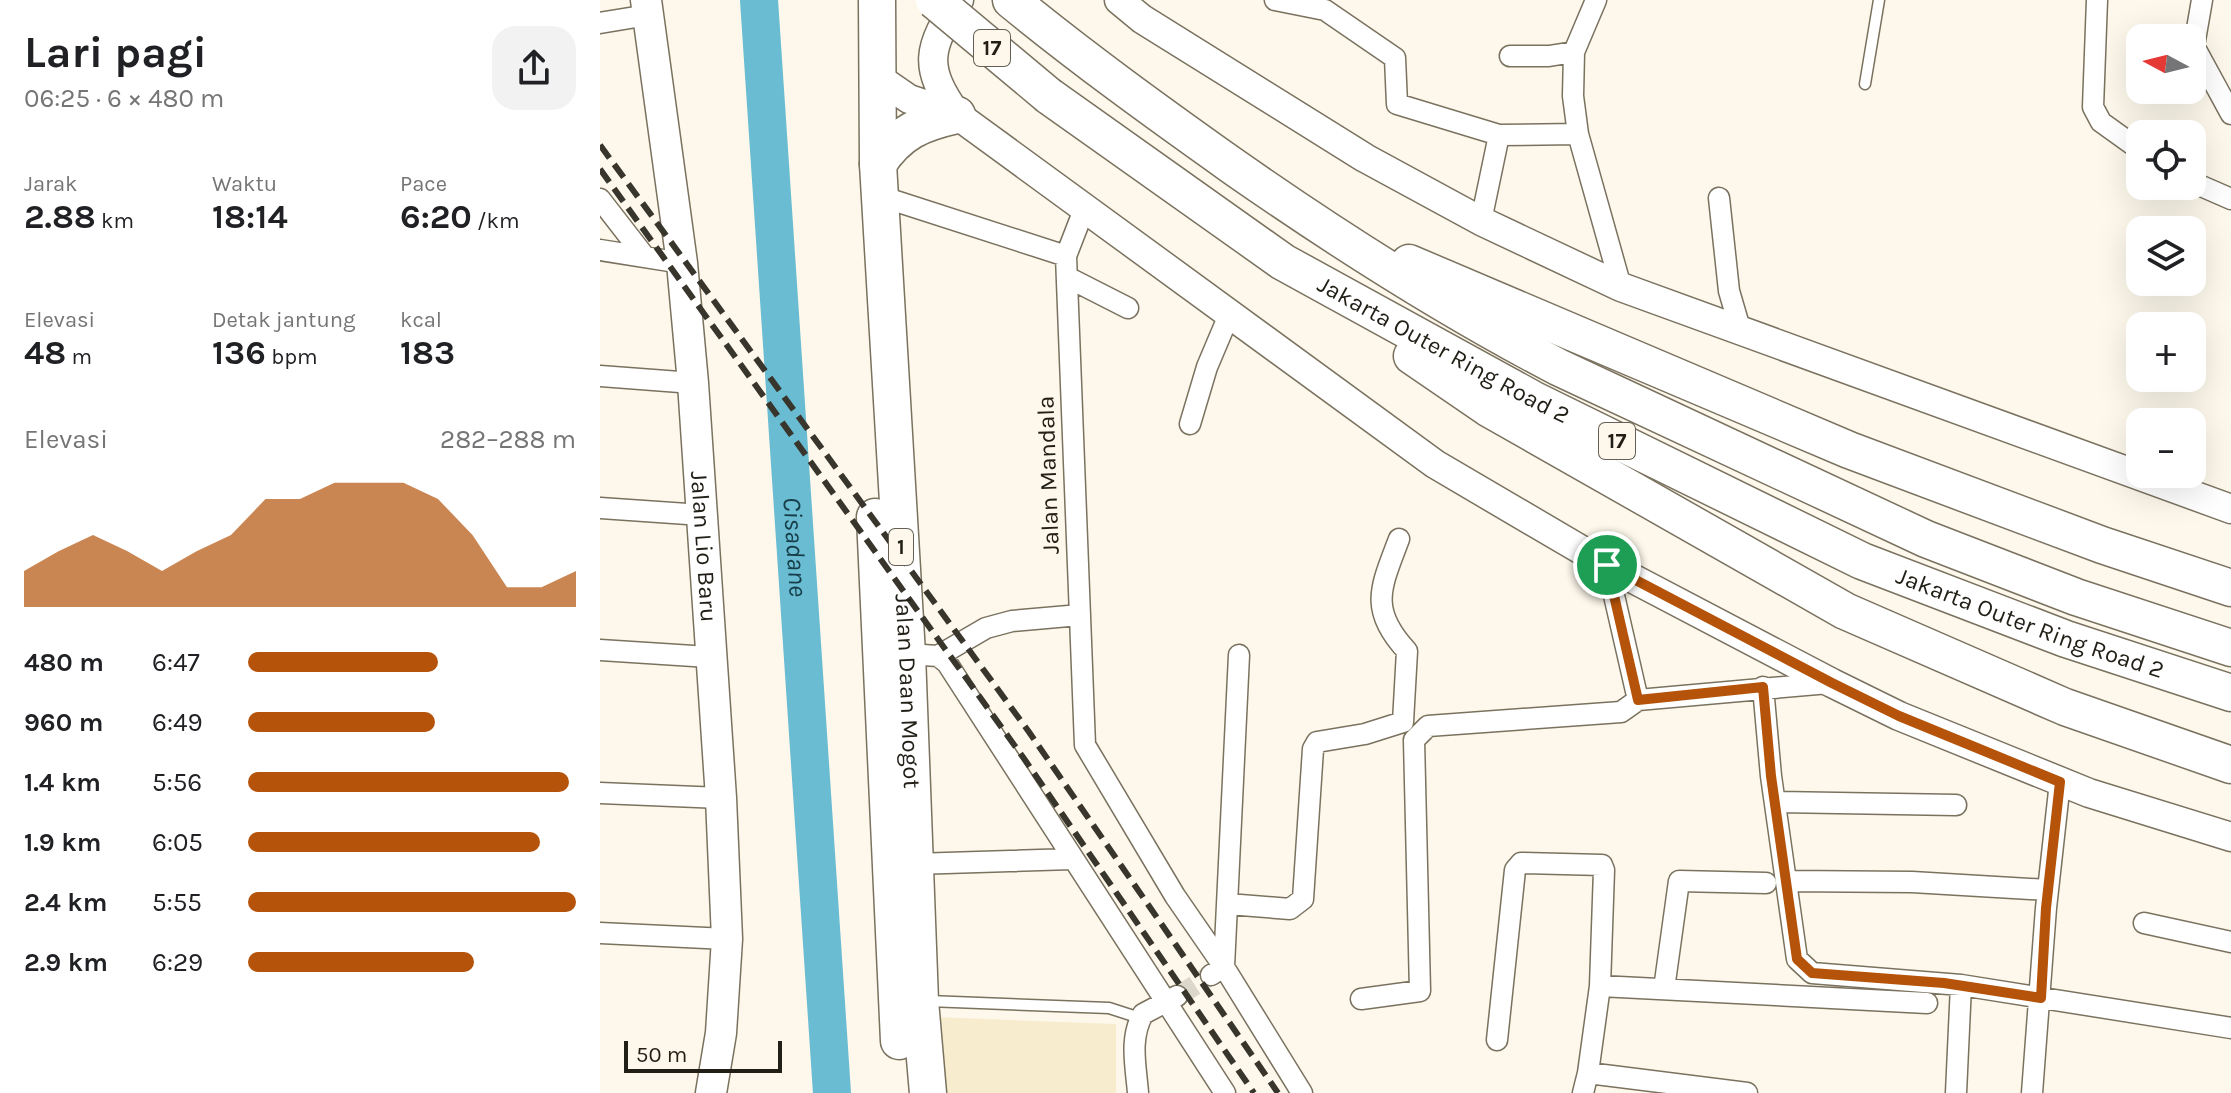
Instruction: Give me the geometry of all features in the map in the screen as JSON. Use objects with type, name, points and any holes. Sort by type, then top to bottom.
[{"type":"highway","name":"Jalan Daan Mogot","points":[[853,0],[855,196],[876,545],[894,990],[903,1093]]},
{"type":"highway","name":"Jalan Daan Mogot","points":[[877,0],[879,180],[923,655],[914,864],[928,1093]]},
{"type":"highway","name":"Jakarta Outer Ring Road 2","points":[[934,0],[1049,96],[1283,262],[1536,401],[1862,561],[2066,639],[2231,693]]},
{"type":"highway","name":"Jakarta Outer Ring Road 2","points":[[1011,0],[1070,49],[1312,221],[1416,289],[1501,338],[1870,515],[2076,597],[2231,648]]},
{"type":"highway","points":[[879,180],[891,145],[927,122],[957,115]]},
{"type":"highway","points":[[1312,221],[1849,450],[2102,545],[2231,588]]},
{"type":"highway","points":[[1283,262],[1346,311],[1488,408],[1845,611],[2065,707],[2231,765]]},
{"type":"main road","points":[[957,115],[944,96],[934,72],[933,50],[938,32],[959,0]]},
{"type":"main road","points":[[1119,0],[1142,19],[1365,158],[1481,221],[1621,287],[2231,509]]},
{"type":"main road","name":"Jalan Lio Baru","points":[[647,8],[682,263],[721,798],[727,939],[721,1033],[711,1093]]},
{"type":"main road","points":[[877,77],[909,99],[957,115],[1435,464],[1607,565],[1899,716],[2060,782],[2231,837]]},
{"type":"street","points":[[1275,0],[1325,10],[1395,58],[1397,104],[1499,135],[1578,134]]},
{"type":"street","points":[[1596,0],[1574,52],[1573,96],[1578,134],[1621,287]]},
{"type":"street","points":[[2097,0],[2093,107],[2101,122],[2126,140]]},
{"type":"street","points":[[2202,0],[2194,46],[2231,114]]},
{"type":"street","points":[[600,23],[647,8]]},
{"type":"street","points":[[1510,56],[1539,57],[1574,52]]},
{"type":"street","points":[[1481,221],[1499,135]]},
{"type":"street","points":[[879,180],[1066,256]]},
{"type":"street","points":[[2206,188],[2231,199]]},
{"type":"street","points":[[1719,198],[1729,291],[1741,332]]},
{"type":"street","points":[[600,199],[645,257]]},
{"type":"street","name":"Jalan Mandala","points":[[1085,207],[1066,256],[1085,745],[1217,971]]},
{"type":"street","points":[[600,250],[682,263]]},
{"type":"street","points":[[1067,277],[1128,308]]},
{"type":"street","points":[[1190,424],[1207,367],[1229,315]]},
{"type":"street","points":[[600,376],[693,383]]},
{"type":"street","points":[[600,508],[702,515]]},
{"type":"street","points":[[1228,904],[1290,909],[1298,906],[1303,899],[1313,749],[1317,742],[1365,734],[1403,722],[1407,651],[1391,633],[1381,608],[1382,585],[1399,539]]},
{"type":"street","points":[[1607,565],[1638,700]]},
{"type":"street","points":[[923,655],[986,628],[1012,621],[1080,615]]},
{"type":"street","points":[[600,650],[709,657]]},
{"type":"street","points":[[923,655],[947,663],[1072,859],[1172,1000],[1225,1093]]},
{"type":"street","points":[[1239,655],[1228,904],[1217,971],[1302,1093]]},
{"type":"street","points":[[1361,999],[1420,991],[1414,740],[1428,726],[1621,712],[1638,700],[1832,683]]},
{"type":"street","points":[[1763,687],[1775,802],[1777,882],[1797,959],[1812,973],[1961,985],[2231,1028]]},
{"type":"street","points":[[2032,1093],[2060,782]]},
{"type":"street","points":[[600,793],[721,798]]},
{"type":"street","points":[[1775,802],[1956,805]]},
{"type":"street","points":[[914,864],[1072,859]]},
{"type":"street","points":[[1497,1040],[1515,870],[1521,863],[1602,865],[1600,986],[1586,1083],[1747,1093]]},
{"type":"street","points":[[1664,989],[1679,881],[1912,882],[2048,890]]},
{"type":"street","points":[[2144,923],[2231,942]]},
{"type":"street","points":[[600,933],[727,939]]},
{"type":"street","points":[[1956,1093],[1961,985]]},
{"type":"street","points":[[1600,986],[1927,1003]]},
{"type":"street","points":[[1138,1093],[1133,1041],[1140,1018],[1172,1000]]},
{"type":"lane","points":[[1865,84],[1879,0]]},
{"type":"lane","points":[[920,1001],[1109,1008],[1140,1018]]},
{"type":"shaded area","points":[[935,1017],[1116,1024],[1116,1093],[939,1093]]},
{"type":"waterway","name":"Cisadane","points":[[759,0],[832,1093]]},
{"type":"tunnel","points":[[1178,996],[1211,975]]},
{"type":"railway","points":[[600,145],[1029,732],[1278,1093]]},
{"type":"railway","points":[[600,169],[1025,760],[1254,1093]]},
{"type":"route","points":[[1607,565],[1899,716],[2060,782],[2046,908],[2041,998],[1944,983],[1812,973],[1797,959],[1771,776],[1763,687],[1638,700],[1607,565]]}]
